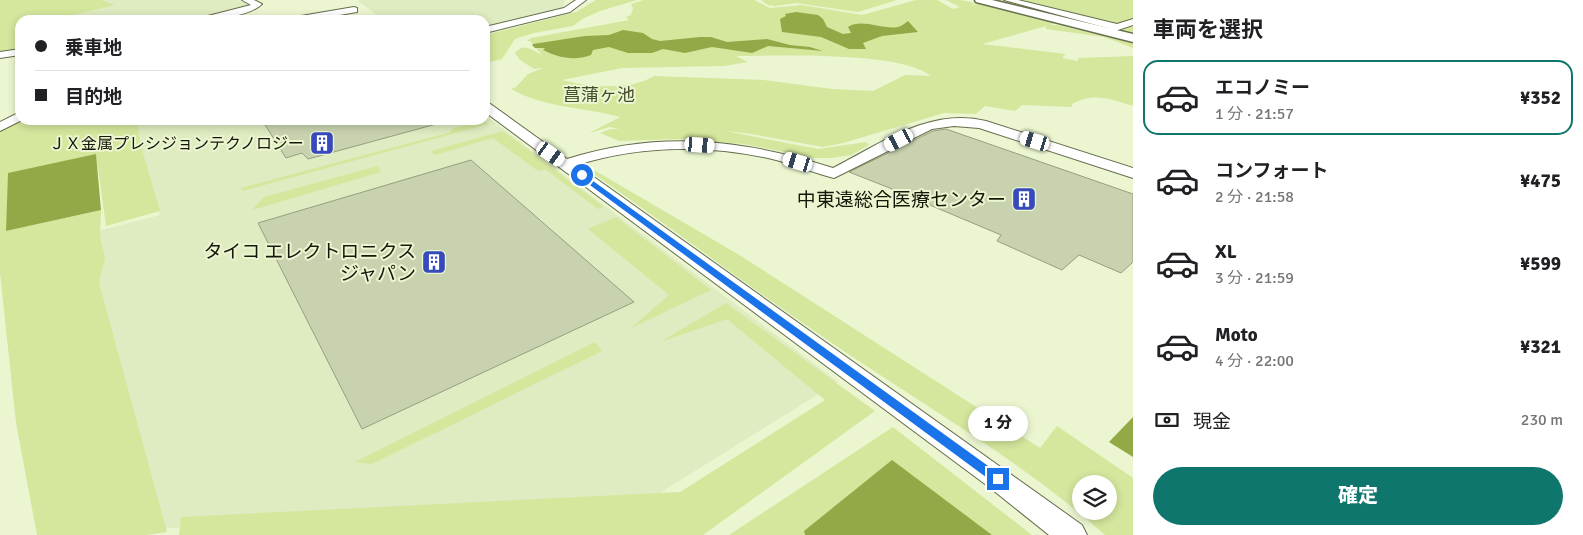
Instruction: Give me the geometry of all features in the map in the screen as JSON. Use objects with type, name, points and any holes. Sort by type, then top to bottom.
[{"type":"main road","points":[[980,0],[1111,29],[1133,37]]},
{"type":"street","points":[[223,15],[252,8],[258,4],[246,0]]},
{"type":"street","points":[[340,15],[358,13],[342,0]]},
{"type":"street","points":[[490,29],[566,10],[582,0]]},
{"type":"street","points":[[1008,0],[1111,29],[1133,22]]},
{"type":"street","points":[[0,55],[15,53]]},
{"type":"street","points":[[490,110],[998,479],[1072,535]]},
{"type":"street","points":[[0,127],[15,119]]},
{"type":"street","points":[[566,164],[618,150],[682,144],[764,153],[834,173],[927,126],[942,122],[962,122],[981,124],[1133,173]]},
{"type":"shaded area","points":[[0,0],[237,0],[252,4],[252,8],[223,15],[15,15],[15,53],[0,55]]},
{"type":"shaded area","points":[[0,0],[101,0],[115,5],[72,15],[15,15],[15,49],[0,51]]},
{"type":"shaded area","points":[[565,0],[562,9],[490,27],[490,15],[377,15],[358,1]]},
{"type":"shaded area","points":[[596,0],[637,0],[600,11],[582,19],[573,26],[534,33],[515,39],[502,59],[490,62],[490,34],[576,12]]},
{"type":"shaded area","points":[[643,0],[754,0],[770,8],[802,5],[862,15],[916,0],[937,0],[953,9],[960,7],[946,0],[961,0],[975,3],[971,5],[979,4],[1055,23],[1050,25],[1058,25],[1133,43],[1133,48],[1104,37],[1046,29],[1046,26],[982,44],[1066,54],[1062,58],[1078,61],[1078,58],[1133,56],[1133,106],[1110,99],[1088,98],[1072,104],[1072,107],[1022,105],[1015,111],[985,106],[976,114],[944,113],[843,143],[823,147],[725,131],[818,149],[866,142],[869,145],[851,155],[814,158],[744,144],[681,139],[619,141],[600,133],[611,129],[619,129],[610,127],[589,133],[620,117],[550,104],[511,89],[516,87],[528,74],[543,68],[534,69],[520,60],[515,53],[525,47],[542,55],[530,41],[527,41],[531,38],[629,20],[626,17],[631,15],[633,8],[631,4]],"holes":[[[736,56],[808,56],[867,59],[893,62],[915,68],[931,76],[905,75],[873,91],[832,89],[764,80],[654,76],[644,81],[621,86],[596,86],[562,80],[622,68],[724,66],[748,62]]]},
{"type":"shaded area","points":[[761,0],[897,0],[858,12],[796,3],[775,6],[768,5]]},
{"type":"shaded area","points":[[987,0],[1133,0],[1133,35],[1115,28],[1099,27]]},
{"type":"shaded area","points":[[796,12],[818,15],[823,19],[827,27],[843,34],[851,33],[848,27],[859,24],[899,27],[908,21],[918,32],[882,36],[863,43],[866,49],[849,49],[821,37],[782,32],[780,19],[786,16],[785,14]]},
{"type":"shaded area","points":[[623,30],[643,33],[652,39],[660,41],[700,37],[711,37],[727,42],[767,39],[823,51],[768,46],[752,53],[712,47],[685,53],[663,49],[652,53],[628,53],[609,47],[593,50],[591,55],[585,57],[567,58],[543,50],[545,48],[535,48],[532,45],[585,36],[609,35]]},
{"type":"shaded area","points":[[490,119],[838,382],[658,494],[145,530],[45,245],[160,215],[133,125],[490,125]]},
{"type":"shaded area","points":[[15,123],[15,125],[138,125],[140,143],[160,211],[106,226],[96,154],[6,231],[101,210],[100,237],[105,258],[99,283],[167,532],[146,535],[37,535],[16,423],[0,273],[0,131]]},
{"type":"shaded area","points":[[465,125],[485,125],[242,191],[241,188],[451,132],[451,129]]},
{"type":"shaded area","points":[[503,131],[604,207],[598,209],[545,169],[538,171],[493,138],[435,155],[431,151]]},
{"type":"shaded area","points":[[96,154],[101,210],[6,231],[8,173]]},
{"type":"shaded area","points":[[378,166],[381,172],[252,210],[264,197]]},
{"type":"shaded area","points":[[594,170],[741,256],[1040,448],[1057,426],[1133,478],[1133,535],[1105,535],[1087,520],[1117,520],[1117,475],[1072,475],[1072,507],[1039,481],[969,432],[861,363],[591,172]]},
{"type":"shaded area","points":[[616,217],[711,290],[631,328],[669,295],[588,229]]},
{"type":"shaded area","points":[[726,303],[875,411],[703,535],[179,535],[181,517],[680,492],[825,400],[727,319],[660,342]]},
{"type":"shaded area","points":[[595,342],[602,351],[372,464],[355,462]]},
{"type":"shaded area","points":[[1133,417],[1133,457],[1109,442]]},
{"type":"shaded area","points":[[893,427],[1032,535],[729,535]]},
{"type":"shaded area","points":[[892,460],[992,535],[805,535],[804,531]]},
{"type":"building","name":"ＪＸ金属プレシジョンテクノロジー","points":[[265,125],[433,125],[308,159],[302,153],[286,158]]},
{"type":"building","name":"中東遠総合医療センター","points":[[946,129],[1133,194],[1133,262],[1121,273],[1079,255],[1062,270],[997,241],[1001,235],[849,172],[933,131]]},
{"type":"building","name":"タイコ エレクトロニクス ジャパン","points":[[471,160],[634,302],[362,429],[258,223]]},
{"type":"place","name":"ＪＸ金属プレシジョンテクノロジー","points":[[322,143]]},
{"type":"place","name":"中東遠総合医療センター","points":[[1024,199]]},
{"type":"place","name":"タイコ エレクトロニクス ジャパン","points":[[434,262]]},
{"type":"district","name":"菖蒲ヶ池","points":[[599,95]]},
{"type":"route","points":[[582,175],[998,479]]}]
